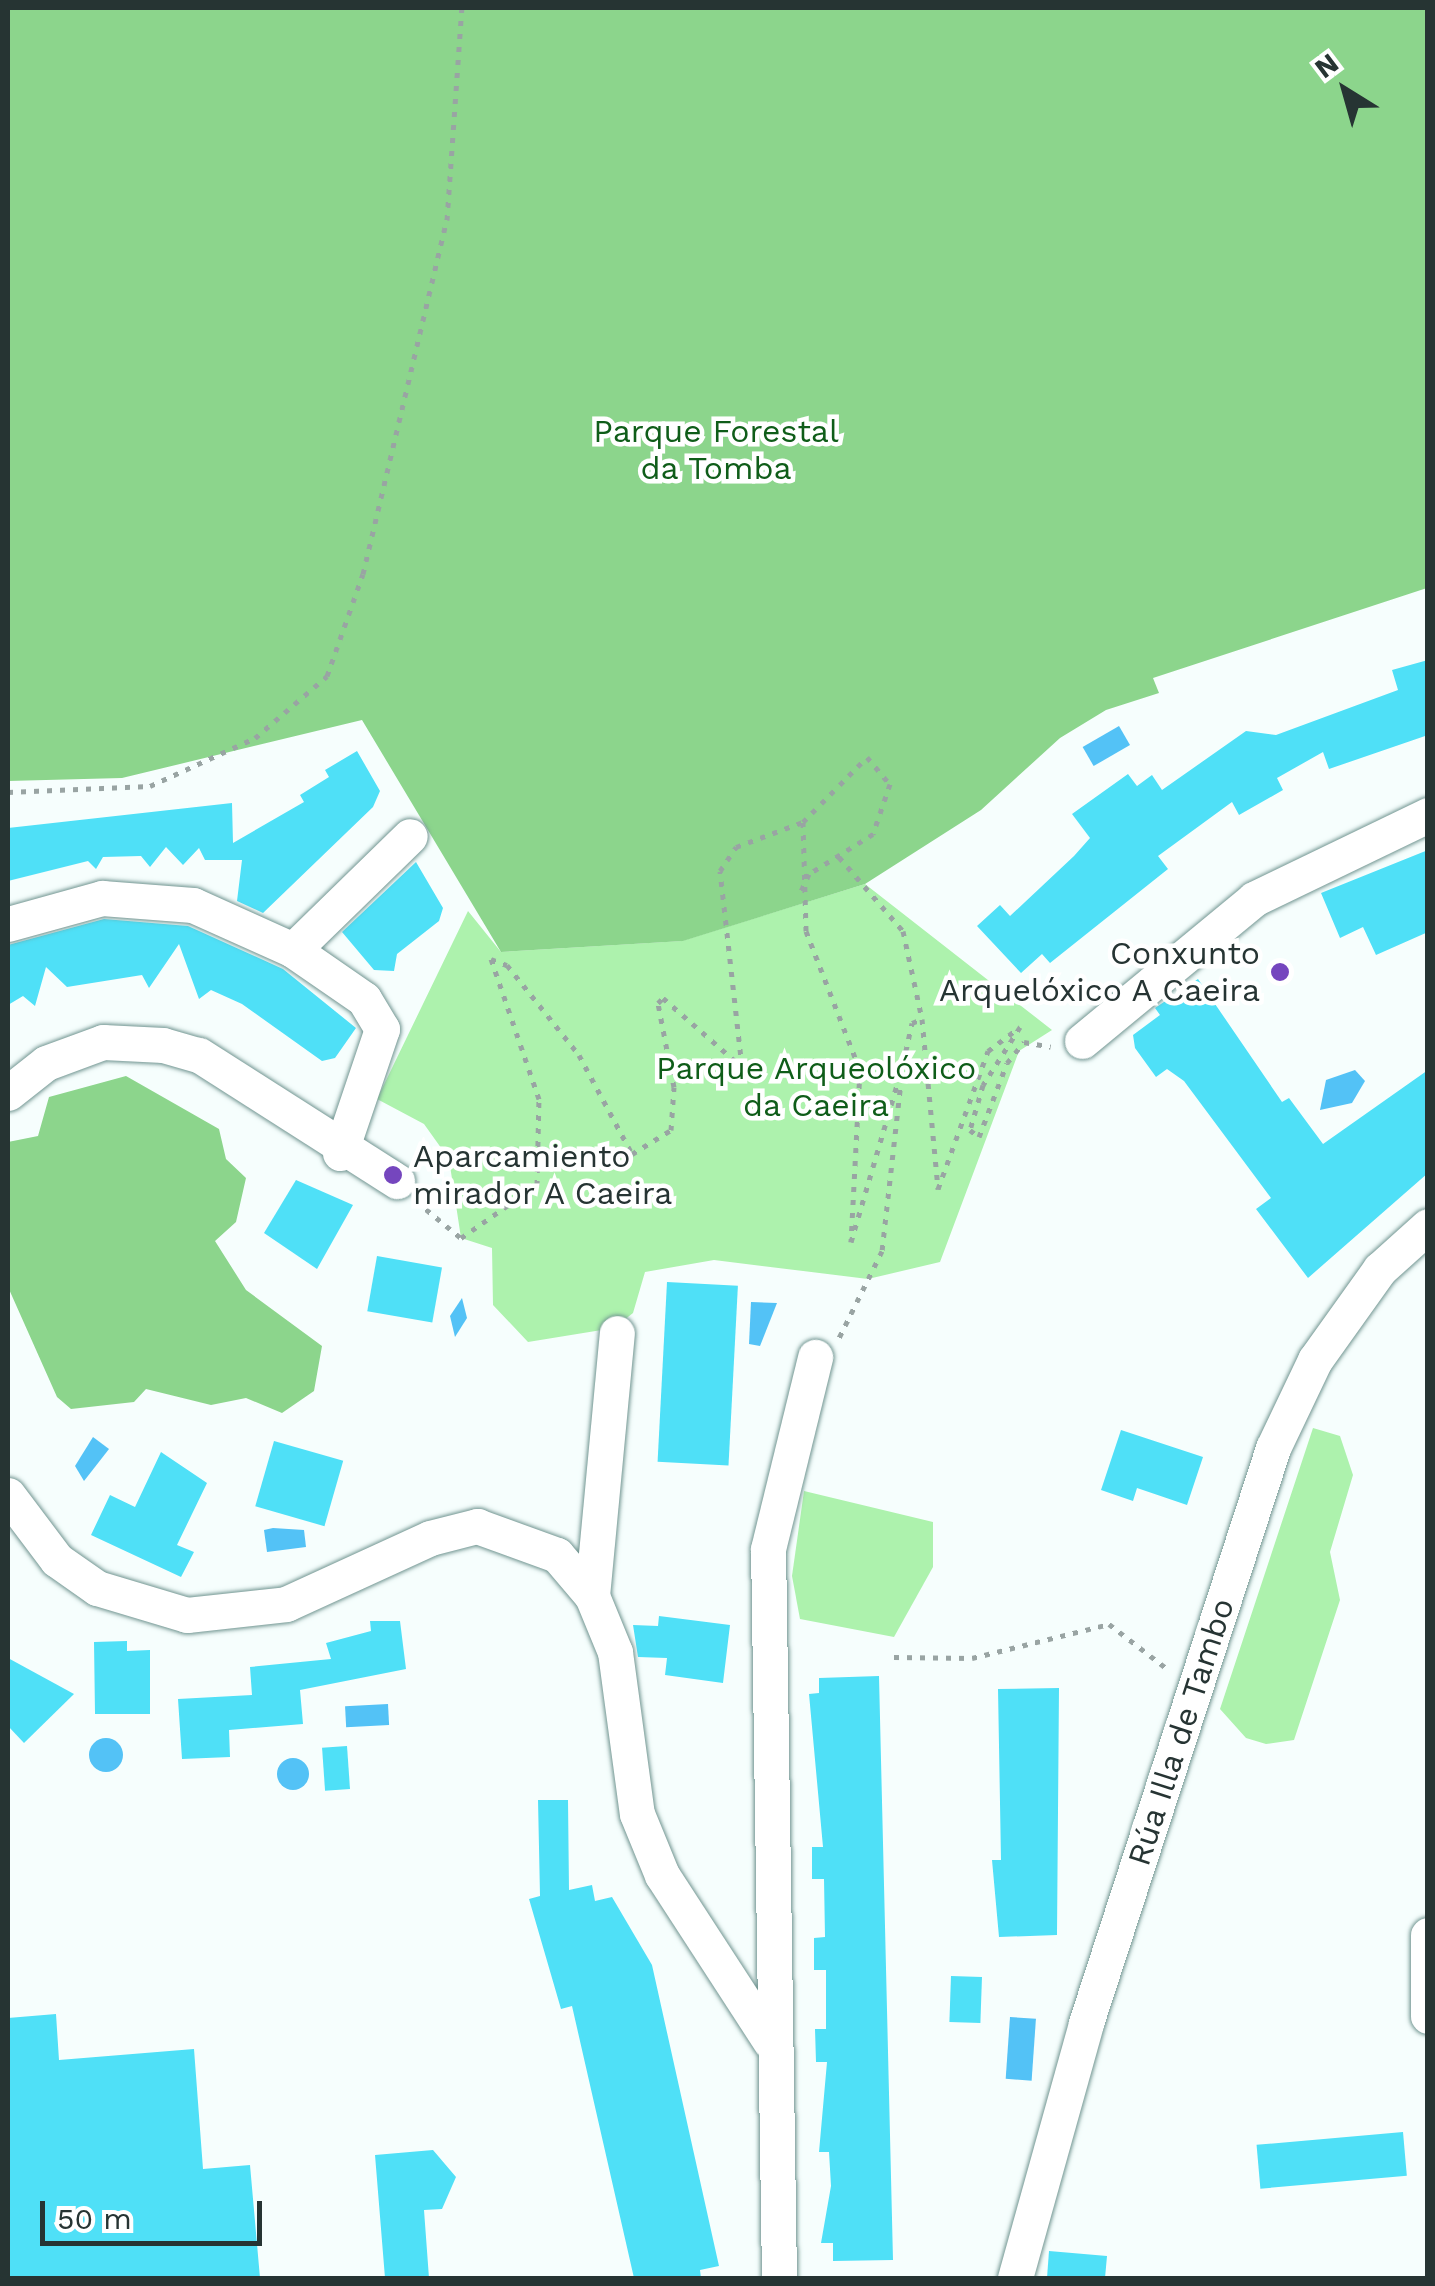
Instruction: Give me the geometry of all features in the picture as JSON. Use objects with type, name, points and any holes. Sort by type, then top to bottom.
[{"type":"street","points":[[1082,1041],[1254,899],[1428,815]]},
{"type":"street","points":[[294,950],[410,836]]},
{"type":"street","points":[[8,924],[102,898],[194,905],[294,950],[364,1000],[382,1029],[340,1153]]},
{"type":"street","points":[[8,1093],[46,1063],[103,1042],[163,1045],[199,1055],[340,1153],[396,1181]]},
{"type":"street","name":"Rúa Illa de Tambo","points":[[1015,2278],[1080,2041],[1273,1448],[1315,1360],[1380,1269],[1428,1226]]},
{"type":"street","points":[[592,1596],[617,1333]]},
{"type":"street","points":[[780,2278],[770,2041],[768,1549],[816,1357]]},
{"type":"street","points":[[8,1495],[58,1560],[98,1588],[187,1615],[286,1604],[430,1538],[477,1526],[557,1555],[592,1596],[615,1652],[637,1814],[662,1875],[770,2041]]},
{"type":"street","points":[[1428,1934],[1428,2016]]},
{"type":"path","points":[[8,792],[150,786],[255,738],[326,676],[363,574],[447,220],[462,8]]},
{"type":"path","points":[[396,1181],[461,1238],[537,1185],[539,1099],[491,959],[507,965],[579,1055],[632,1154],[671,1130],[674,1087],[658,1003],[742,1068],[720,871],[736,847],[803,822],[867,757],[890,798],[874,834],[809,874],[800,893]]},
{"type":"path","points":[[803,822],[810,842],[800,893],[860,1070],[851,1242],[912,1023],[922,1019]]},
{"type":"path","points":[[839,857],[903,931],[922,1019],[938,1189],[974,1079],[1012,1024],[1020,1027],[983,1086],[970,1130],[979,1137],[1024,1042],[1038,1049],[1082,1041]]},
{"type":"path","points":[[816,1357],[837,1341],[882,1250],[903,1064]]},
{"type":"path","points":[[894,1657],[972,1658],[1109,1624],[1175,1674]]},
{"type":"green space","name":"Parque Forestal da Tomba","points":[[8,8],[1427,8],[1427,588],[1153,678],[1159,693],[1106,710],[1060,738],[981,810],[865,884],[683,941],[501,952],[362,720],[122,778],[8,781]]},
{"type":"green space","name":"Parque Arqueolóxico da Caeira","points":[[865,884],[1052,1030],[1019,1051],[940,1262],[868,1279],[714,1260],[645,1272],[633,1313],[614,1328],[528,1342],[493,1305],[492,1248],[461,1238],[449,1159],[424,1124],[377,1099],[468,911],[501,952],[682,941]]},
{"type":"green space","points":[[126,1076],[219,1129],[226,1159],[246,1178],[236,1222],[215,1241],[246,1290],[322,1346],[314,1391],[282,1413],[246,1398],[211,1405],[146,1389],[134,1402],[71,1409],[57,1397],[8,1287],[8,1142],[38,1136],[49,1097]]},
{"type":"green space","points":[[1313,1428],[1340,1436],[1353,1475],[1330,1552],[1340,1600],[1294,1740],[1266,1744],[1246,1738],[1220,1709]]},
{"type":"green space","points":[[804,1491],[933,1522],[933,1567],[894,1637],[800,1619],[792,1576]]},
{"type":"water","points":[[1119,726],[1130,745],[1094,766],[1083,747]]},
{"type":"water","points":[[1355,1070],[1365,1081],[1352,1103],[1320,1110],[1326,1080]]},
{"type":"water","points":[[462,1298],[467,1318],[455,1337],[450,1316]]},
{"type":"water","points":[[751,1302],[777,1303],[760,1346],[749,1344]]},
{"type":"water","points":[[93,1437],[109,1449],[84,1481],[75,1466]]},
{"type":"water","points":[[264,1530],[304,1530],[306,1547],[267,1552]]},
{"type":"water","points":[[388,1704],[389,1725],[346,1727],[345,1706]]},
{"type":"water","points":[[106,1738],[118,1743],[123,1755],[118,1767],[106,1772],[94,1767],[89,1755],[94,1743]]},
{"type":"water","points":[[293,1758],[304,1763],[309,1774],[304,1785],[293,1790],[282,1785],[277,1774],[282,1763]]},
{"type":"water","points":[[1010,2017],[1036,2019],[1032,2081],[1006,2079]]},
{"type":"building","points":[[1428,660],[1428,735],[1329,769],[1323,752],[1277,778],[1283,790],[1239,815],[1232,802],[1158,856],[1168,869],[1050,963],[1042,954],[1021,973],[977,926],[1000,905],[1010,916],[1074,856],[1090,838],[1072,814],[1128,774],[1137,786],[1152,775],[1162,790],[1246,731],[1276,735],[1398,690],[1392,670]]},
{"type":"building","points":[[357,751],[380,791],[373,807],[263,913],[237,901],[242,860],[205,860],[199,848],[183,865],[166,847],[150,867],[141,856],[103,857],[96,869],[88,861],[8,881],[8,828],[232,803],[233,843],[304,802],[300,795],[329,777],[325,770]]},
{"type":"building","points":[[1428,850],[1428,932],[1376,955],[1363,927],[1340,938],[1321,893]]},
{"type":"building","points":[[416,862],[443,908],[439,921],[397,954],[394,971],[374,970],[342,932]]},
{"type":"building","points":[[104,919],[188,926],[283,969],[356,1028],[335,1058],[322,1061],[242,1004],[211,990],[199,999],[179,944],[149,988],[142,975],[67,987],[46,967],[35,1006],[23,996],[8,1005],[8,945]]},
{"type":"building","points":[[1198,979],[1282,1102],[1289,1098],[1323,1144],[1428,1070],[1428,1173],[1308,1278],[1256,1209],[1271,1198],[1184,1081],[1167,1069],[1156,1077],[1135,1048],[1133,1035],[1160,1015],[1155,1008]]},
{"type":"building","points":[[296,1180],[353,1205],[317,1269],[264,1233]]},
{"type":"building","points":[[377,1256],[442,1267],[432,1323],[367,1311]]},
{"type":"building","points":[[667,1282],[738,1286],[728,1465],[658,1462]]},
{"type":"building","points":[[1121,1430],[1203,1457],[1187,1505],[1137,1488],[1133,1501],[1101,1490]]},
{"type":"building","points":[[274,1441],[343,1461],[324,1526],[255,1506]]},
{"type":"building","points":[[161,1452],[207,1483],[177,1545],[194,1552],[181,1577],[91,1535],[110,1495],[135,1507]]},
{"type":"building","points":[[659,1616],[730,1625],[723,1683],[665,1675],[667,1658],[638,1657],[633,1625],[658,1626]]},
{"type":"building","points":[[370,1621],[400,1621],[406,1669],[300,1690],[303,1724],[229,1730],[230,1757],[182,1759],[178,1699],[252,1695],[250,1667],[331,1659],[326,1643],[371,1631]]},
{"type":"building","points":[[127,1641],[127,1651],[150,1650],[150,1714],[95,1714],[94,1642]]},
{"type":"building","points":[[8,1658],[74,1694],[24,1743],[8,1726]]},
{"type":"building","points":[[879,1676],[893,2260],[833,2261],[833,2243],[821,2243],[831,2186],[829,2152],[819,2152],[827,2062],[816,2062],[815,2029],[826,2029],[826,1970],[814,1970],[814,1938],[825,1937],[824,1879],[812,1879],[812,1847],[823,1847],[809,1694],[819,1693],[819,1678]]},
{"type":"building","points":[[1059,1688],[1057,1935],[999,1937],[992,1860],[1001,1860],[998,1689]]},
{"type":"building","points":[[347,1746],[350,1789],[325,1791],[322,1748]]},
{"type":"building","points":[[538,1800],[568,1800],[569,1890],[592,1885],[595,1901],[612,1897],[652,1965],[719,2266],[700,2270],[701,2278],[634,2278],[572,2006],[561,2009],[529,1899],[540,1896]]},
{"type":"building","points":[[951,1976],[982,1977],[980,2023],[949,2022]]},
{"type":"building","points":[[56,2014],[59,2060],[194,2049],[203,2169],[250,2165],[260,2278],[8,2278],[8,2018]]},
{"type":"building","points":[[1403,2132],[1407,2176],[1260,2189],[1257,2145]]},
{"type":"building","points":[[433,2150],[456,2177],[442,2209],[424,2210],[429,2278],[385,2278],[375,2155]]},
{"type":"building","points":[[1049,2251],[1107,2256],[1105,2278],[1047,2278]]},
{"type":"place","name":"Conxunto Arquelóxico A Caeira","points":[[1280,972]]},
{"type":"place","name":"Aparcamiento mirador A Caeira","points":[[393,1175]]}]
